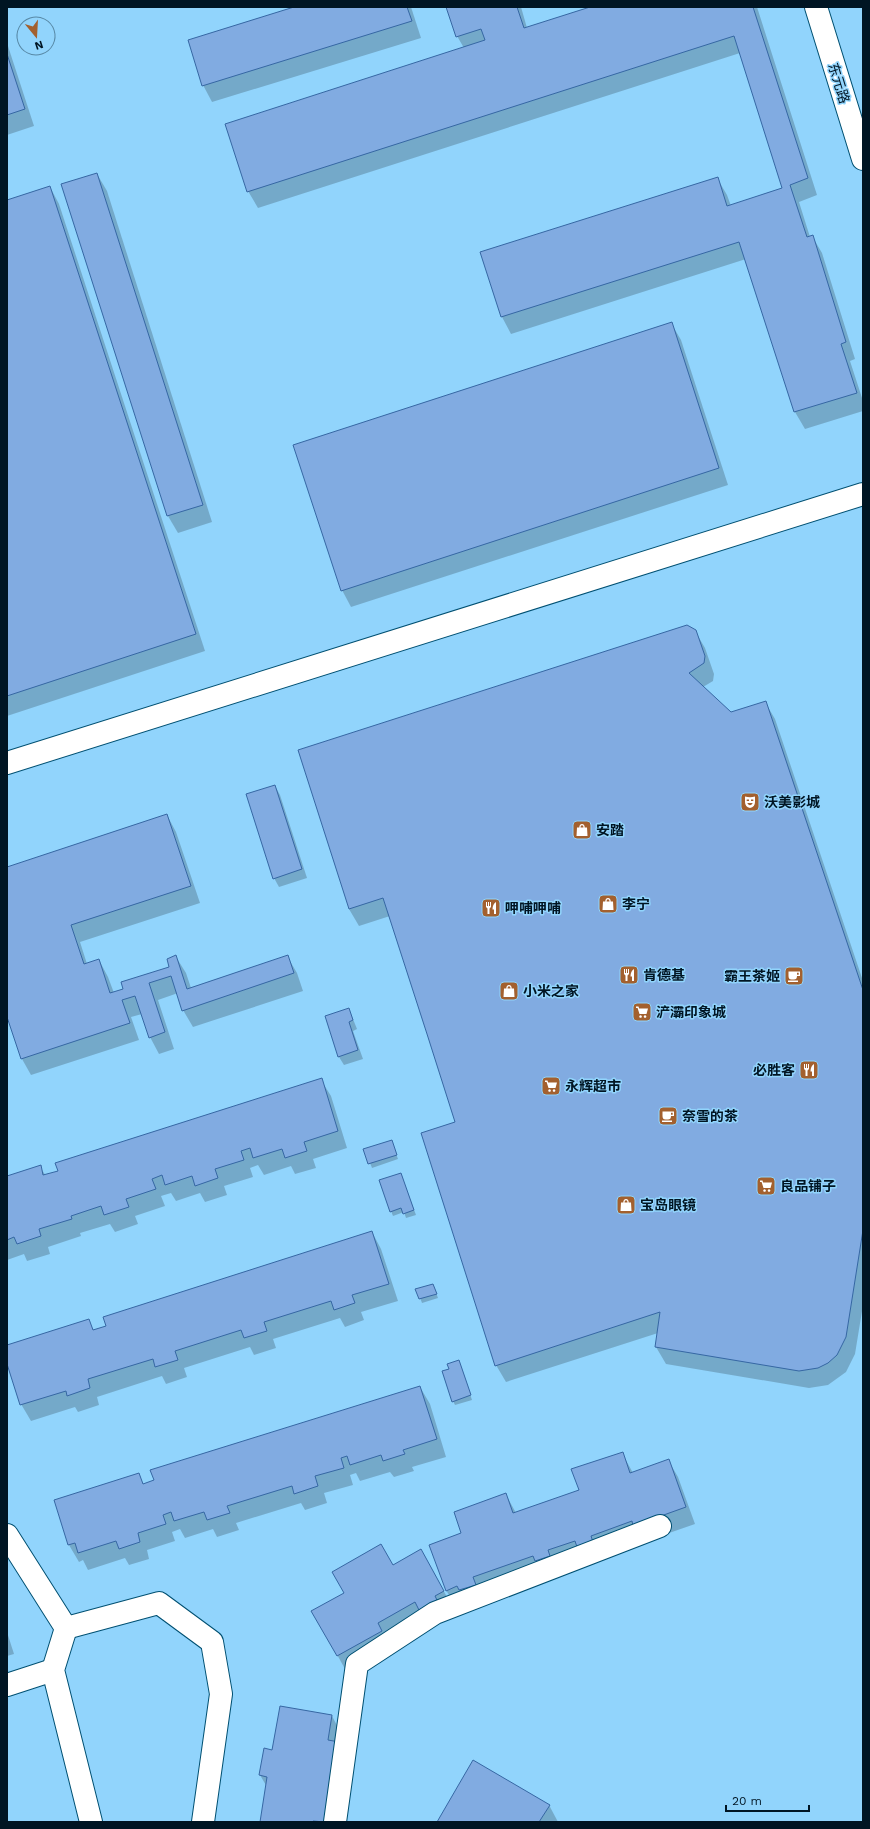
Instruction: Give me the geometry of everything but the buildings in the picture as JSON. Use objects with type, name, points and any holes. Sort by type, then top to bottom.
[{"type":"street","name":"东元路","points":[[816,7],[863,159]]},
{"type":"street","points":[[7,763],[863,494]]},
{"type":"street","points":[[335,1822],[357,1664],[435,1613],[660,1526]]},
{"type":"street","points":[[7,1535],[66,1628],[53,1670],[91,1822]]},
{"type":"street","points":[[66,1628],[159,1603],[212,1642],[221,1694],[203,1822]]},
{"type":"street","points":[[7,1685],[53,1670]]},
{"type":"place","name":"沃美影城","points":[[750,802]]},
{"type":"place","name":"安踏","points":[[582,830]]},
{"type":"place","name":"李宁","points":[[608,904]]},
{"type":"place","name":"呷哺呷哺","points":[[491,908]]},
{"type":"place","name":"肯德基","points":[[629,975]]},
{"type":"place","name":"霸王茶姬","points":[[794,976]]},
{"type":"place","name":"小米之家","points":[[509,991]]},
{"type":"place","name":"浐灞印象城","points":[[642,1012]]},
{"type":"place","name":"必胜客","points":[[809,1070]]},
{"type":"place","name":"永辉超市","points":[[551,1086]]},
{"type":"place","name":"奈雪的茶","points":[[668,1116]]},
{"type":"place","name":"良品铺子","points":[[766,1186]]},
{"type":"place","name":"宝岛眼镜","points":[[626,1205]]}]
